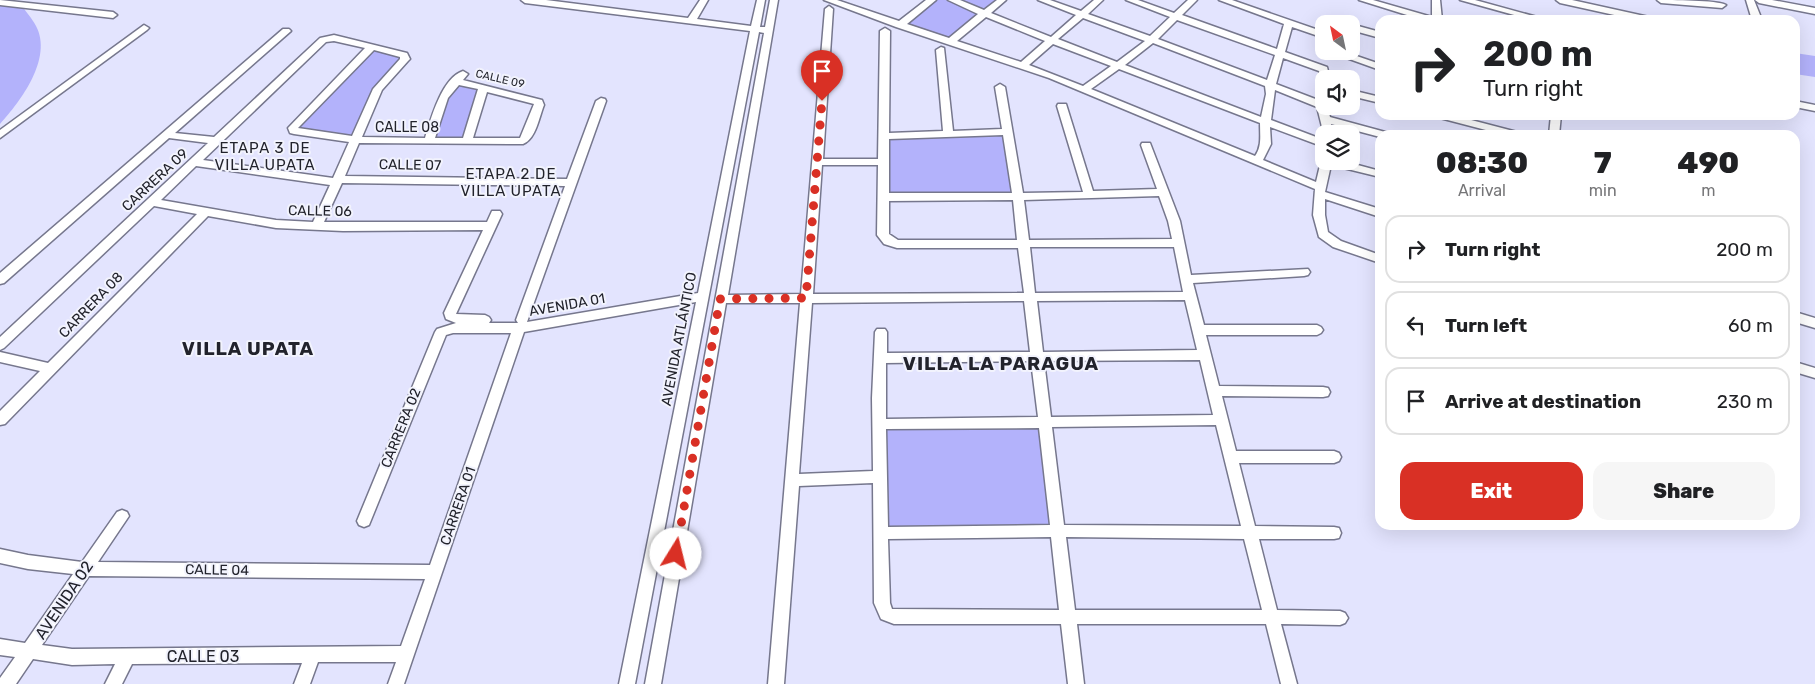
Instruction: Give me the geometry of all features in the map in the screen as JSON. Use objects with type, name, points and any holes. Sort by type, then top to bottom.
[{"type":"street","points":[[64,9],[77,0]]},
{"type":"street","points":[[525,0],[769,30]]},
{"type":"street","points":[[606,10],[614,0]]},
{"type":"street","points":[[691,21],[704,0]]},
{"type":"street","name":"AVENIDA ATLÁNTICO","points":[[628,684],[761,0]]},
{"type":"street","points":[[653,684],[774,0]]},
{"type":"street","points":[[899,25],[932,0]]},
{"type":"street","points":[[952,0],[984,14],[1315,140]]},
{"type":"street","points":[[949,42],[1002,0]]},
{"type":"street","points":[[1042,0],[1270,86],[1315,99]]},
{"type":"street","points":[[1023,66],[1099,0]]},
{"type":"street","points":[[1130,0],[1324,70]]},
{"type":"street","points":[[1085,89],[1151,40],[1193,0]]},
{"type":"street","points":[[1223,0],[1315,32]]},
{"type":"street","points":[[1363,0],[1416,15]]},
{"type":"street","points":[[1436,0],[1437,15]]},
{"type":"street","points":[[1464,0],[1523,15]]},
{"type":"street","points":[[1560,0],[1624,15]]},
{"type":"street","points":[[1661,0],[1722,5]]},
{"type":"street","points":[[1750,0],[1755,15]]},
{"type":"street","points":[[1760,0],[1815,11]]},
{"type":"street","points":[[0,2],[113,15]]},
{"type":"street","points":[[776,684],[831,3],[1023,66],[1085,89],[1257,160],[1319,190],[1375,211]]},
{"type":"street","points":[[1257,160],[1264,151],[1266,144],[1266,120],[1271,94],[1270,86],[1290,23]]},
{"type":"street","points":[[0,135],[144,28]]},
{"type":"street","points":[[1360,29],[1375,34]]},
{"type":"street","points":[[0,280],[286,31]]},
{"type":"street","points":[[885,31],[883,235],[886,240],[892,243],[1023,244],[1179,242]]},
{"type":"street","name":"CARRERA 09","points":[[0,345],[324,40],[330,38],[372,47]]},
{"type":"street","points":[[317,226],[378,89],[405,59],[404,55],[372,47]]},
{"type":"street","name":"CALLE 08","points":[[372,47],[293,128],[296,132],[355,140],[519,142],[524,140]]},
{"type":"street","points":[[941,50],[948,134]]},
{"type":"street","points":[[1359,60],[1375,65]]},
{"type":"street","name":"CALLE 09","points":[[429,141],[443,97],[459,78],[483,88],[538,102],[539,105],[524,140]]},
{"type":"street","points":[[1000,87],[1018,196],[1076,684]]},
{"type":"street","points":[[467,141],[483,88]]},
{"type":"street","points":[[1360,95],[1375,99]]},
{"type":"street","name":"CARRERA 01","points":[[396,684],[601,101]]},
{"type":"street","points":[[1800,105],[1815,108]]},
{"type":"street","points":[[1062,106],[1089,195]]},
{"type":"street","points":[[1325,115],[1326,125]]},
{"type":"street","points":[[1325,119],[1375,133]]},
{"type":"street","points":[[1459,120],[1498,130]]},
{"type":"street","points":[[883,136],[1006,132]]},
{"type":"street","points":[[167,135],[217,141]]},
{"type":"street","points":[[1146,145],[1174,220],[1190,296],[1289,684]]},
{"type":"street","name":"CALLE 07","points":[[195,162],[337,181],[572,183]]},
{"type":"street","points":[[817,162],[884,162]]},
{"type":"street","points":[[1360,169],[1375,173]]},
{"type":"street","points":[[1325,170],[1319,190],[1319,219],[1322,234],[1343,247],[1375,257]]},
{"type":"street","points":[[884,197],[1089,195],[1164,192]]},
{"type":"street","name":"CALLE 06","points":[[153,202],[276,224],[317,226],[489,226]]},
{"type":"street","name":"CARRERA 08","points":[[0,420],[204,212]]},
{"type":"street","points":[[489,226],[496,214]]},
{"type":"street","name":"AVENIDA 01","points":[[489,226],[450,316],[456,319],[521,324]]},
{"type":"street","points":[[1187,279],[1304,272]]},
{"type":"street","name":"AVENIDA 01","points":[[439,336],[442,332],[453,328],[521,324],[704,292]]},
{"type":"street","points":[[720,299],[1190,296]]},
{"type":"street","points":[[1800,318],[1815,323]]},
{"type":"street","points":[[1199,330],[1317,330]]},
{"type":"street","points":[[881,332],[880,478],[882,603],[884,611],[889,616],[1068,618],[1271,616],[1340,618]]},
{"type":"street","name":"CARRERA 02","points":[[364,521],[439,336]]},
{"type":"street","points":[[880,358],[1205,355]]},
{"type":"street","points":[[0,357],[51,369]]},
{"type":"street","points":[[1800,368],[1815,373]]},
{"type":"street","points":[[1214,391],[1323,392]]},
{"type":"street","points":[[880,424],[1221,420]]},
{"type":"street","points":[[1230,457],[1334,457]]},
{"type":"street","points":[[791,480],[880,478]]},
{"type":"street","name":"AVENIDA 02","points":[[6,684],[122,516]]},
{"type":"street","points":[[881,533],[1057,531],[1334,533]]},
{"type":"street","name":"CALLE 04","points":[[0,556],[28,562],[86,569],[434,572]]},
{"type":"street","name":"CALLE 03","points":[[0,647],[72,657],[406,654]]},
{"type":"street","points":[[302,684],[313,655]]},
{"type":"street","points":[[113,684],[128,656]]},
{"type":"shaded area","points":[[932,0],[1002,0],[949,42],[899,25]]},
{"type":"shaded area","points":[[0,2],[20,3],[36,26],[40,38],[40,52],[38,65],[25,91],[0,124]]},
{"type":"shaded area","points":[[372,47],[404,55],[388,77],[355,140],[293,128]]},
{"type":"shaded area","points":[[1800,54],[1815,56],[1815,77],[1800,75]]},
{"type":"shaded area","points":[[456,81],[483,88],[467,141],[429,141],[440,104]]},
{"type":"shaded area","points":[[1006,132],[1018,196],[884,197],[883,136]]},
{"type":"shaded area","points":[[1044,421],[1057,531],[881,533],[880,424]]},
{"type":"district","name":"ETAPA 3 DE VILLA UPATA","points":[[265,156]]},
{"type":"district","name":"ETAPA 2 DE VILLA UPATA","points":[[511,182]]},
{"type":"district","name":"VILLA UPATA","points":[[248,348]]},
{"type":"district","name":"VILLA LA PARAGUA","points":[[1001,363]]},
{"type":"route","points":[[676,554],[720,299],[806,298],[822,101]]}]
